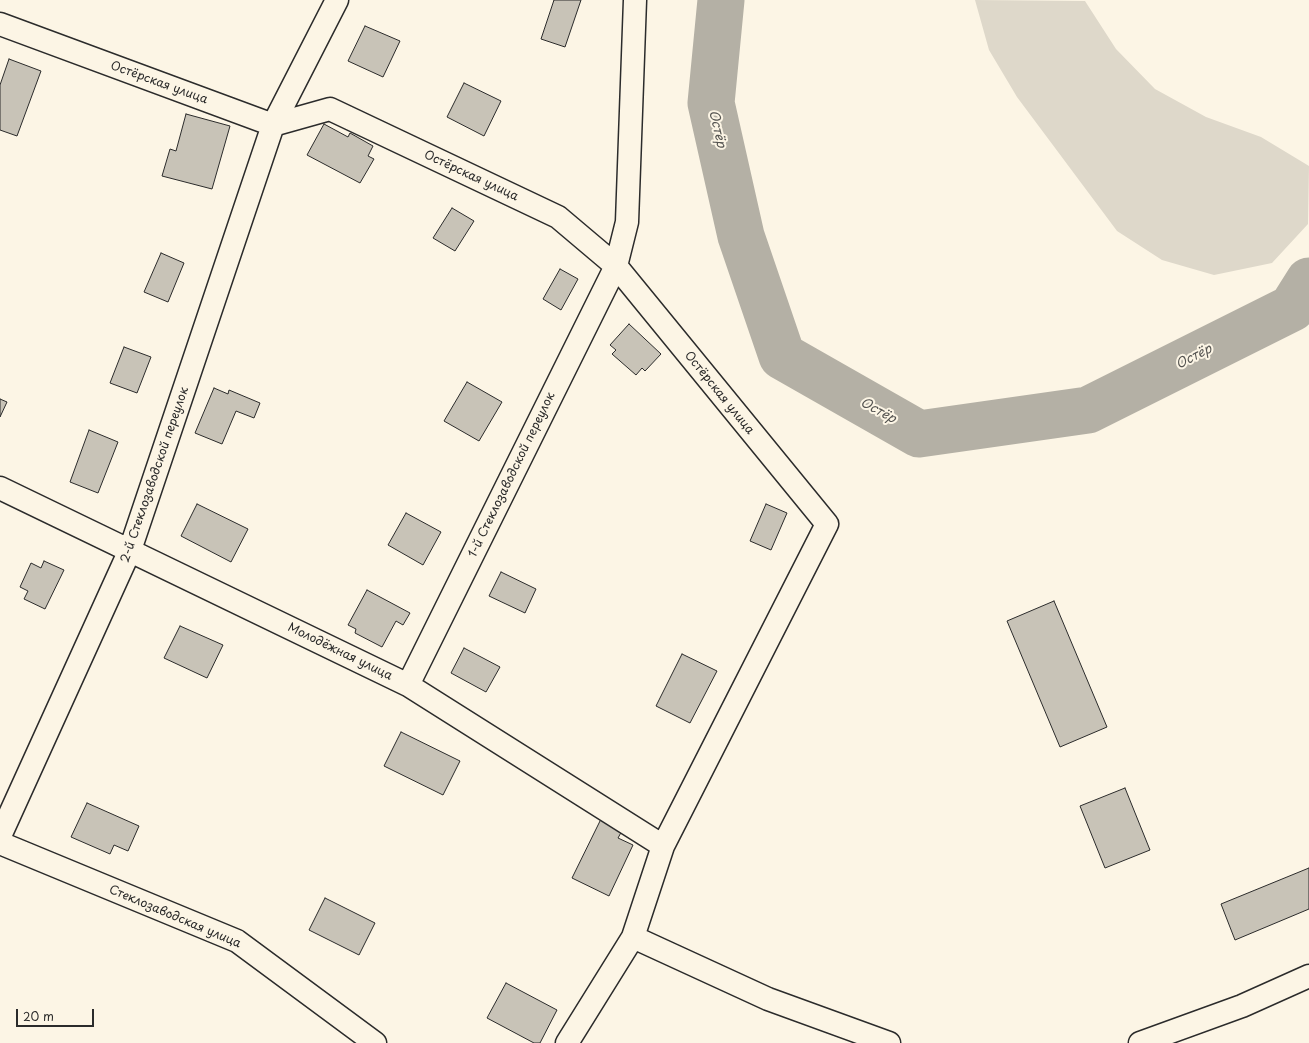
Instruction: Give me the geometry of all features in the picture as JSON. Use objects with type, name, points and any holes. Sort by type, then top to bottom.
[{"type":"street","name":"2-й Стеклозаводской переулок","points":[[0,836],[130,550],[273,125],[338,0]]},
{"type":"street","name":"1-й Стеклозаводской переулок","points":[[408,684],[616,266],[627,222],[635,0]]},
{"type":"street","name":"Остёрская улица","points":[[0,24],[273,125],[330,109],[558,217],[616,266],[827,524],[663,846]]},
{"type":"street","name":"Молодёжная улица","points":[[0,488],[408,684],[663,846]]},
{"type":"street","name":"Стеклозаводская улица","points":[[0,843],[237,941],[375,1043]]},
{"type":"street","points":[[567,1043],[633,937],[663,846]]},
{"type":"street","points":[[633,937],[768,999],[889,1043]]},
{"type":"street","points":[[1140,1043],[1242,1006],[1309,976]]},
{"type":"shaded area","points":[[975,0],[1085,1],[1116,49],[1155,89],[1206,117],[1261,137],[1309,166],[1308,224],[1272,263],[1214,275],[1162,260],[1117,231],[1017,97],[989,50]]},
{"type":"building","points":[[554,0],[581,0],[565,47],[541,39]]},
{"type":"building","points":[[365,26],[400,41],[383,77],[348,61]]},
{"type":"building","points":[[9,59],[41,71],[17,136],[0,130],[0,85]]},
{"type":"building","points":[[464,83],[501,101],[484,136],[447,117]]},
{"type":"building","points":[[186,114],[230,126],[212,189],[162,176],[170,149],[176,151]]},
{"type":"building","points":[[324,124],[348,137],[350,133],[373,146],[368,156],[374,159],[360,183],[307,155]]},
{"type":"building","points":[[452,208],[474,221],[455,251],[433,238]]},
{"type":"building","points":[[161,253],[184,263],[168,302],[144,292]]},
{"type":"building","points":[[560,269],[578,279],[561,310],[543,299]]},
{"type":"building","points":[[629,324],[661,354],[645,371],[642,368],[636,375],[612,354],[616,350],[610,345]]},
{"type":"building","points":[[124,347],[151,357],[137,393],[110,383]]},
{"type":"building","points":[[467,382],[502,402],[479,441],[444,421]]},
{"type":"building","points":[[214,388],[228,394],[229,390],[260,403],[254,418],[236,411],[222,444],[195,433]]},
{"type":"building","points":[[0,399],[7,402],[0,417]]},
{"type":"building","points":[[89,430],[118,442],[98,493],[70,482]]},
{"type":"building","points":[[197,504],[248,529],[231,562],[181,536]]},
{"type":"building","points":[[766,504],[787,513],[771,550],[750,541]]},
{"type":"building","points":[[406,513],[441,532],[423,565],[388,545]]},
{"type":"building","points":[[44,561],[64,570],[45,609],[24,599],[28,591],[20,587],[31,563],[41,568]]},
{"type":"building","points":[[501,572],[536,589],[525,613],[489,596]]},
{"type":"building","points":[[367,590],[410,613],[403,625],[396,621],[382,647],[355,633],[356,629],[348,625]]},
{"type":"building","points":[[1054,601],[1107,727],[1060,747],[1007,621]]},
{"type":"building","points":[[180,626],[223,645],[207,678],[164,658]]},
{"type":"building","points":[[464,648],[500,667],[486,692],[451,673]]},
{"type":"building","points":[[682,654],[717,671],[690,723],[656,706]]},
{"type":"building","points":[[401,732],[460,761],[443,795],[384,766]]},
{"type":"building","points":[[1125,788],[1150,850],[1105,868],[1080,806]]},
{"type":"building","points":[[87,803],[139,826],[128,851],[114,845],[110,854],[71,837]]},
{"type":"building","points":[[601,819],[623,829],[618,838],[633,845],[609,896],[572,878]]},
{"type":"building","points":[[1309,868],[1309,909],[1235,940],[1221,904]]},
{"type":"building","points":[[325,898],[375,923],[359,955],[309,930]]},
{"type":"building","points":[[506,983],[557,1010],[540,1043],[534,1043],[487,1018]]},
{"type":"waterway","name":"Остёр","points":[[721,0],[711,103],[741,236],[782,356],[919,434],[1088,410],[1292,308],[1309,281]]}]
